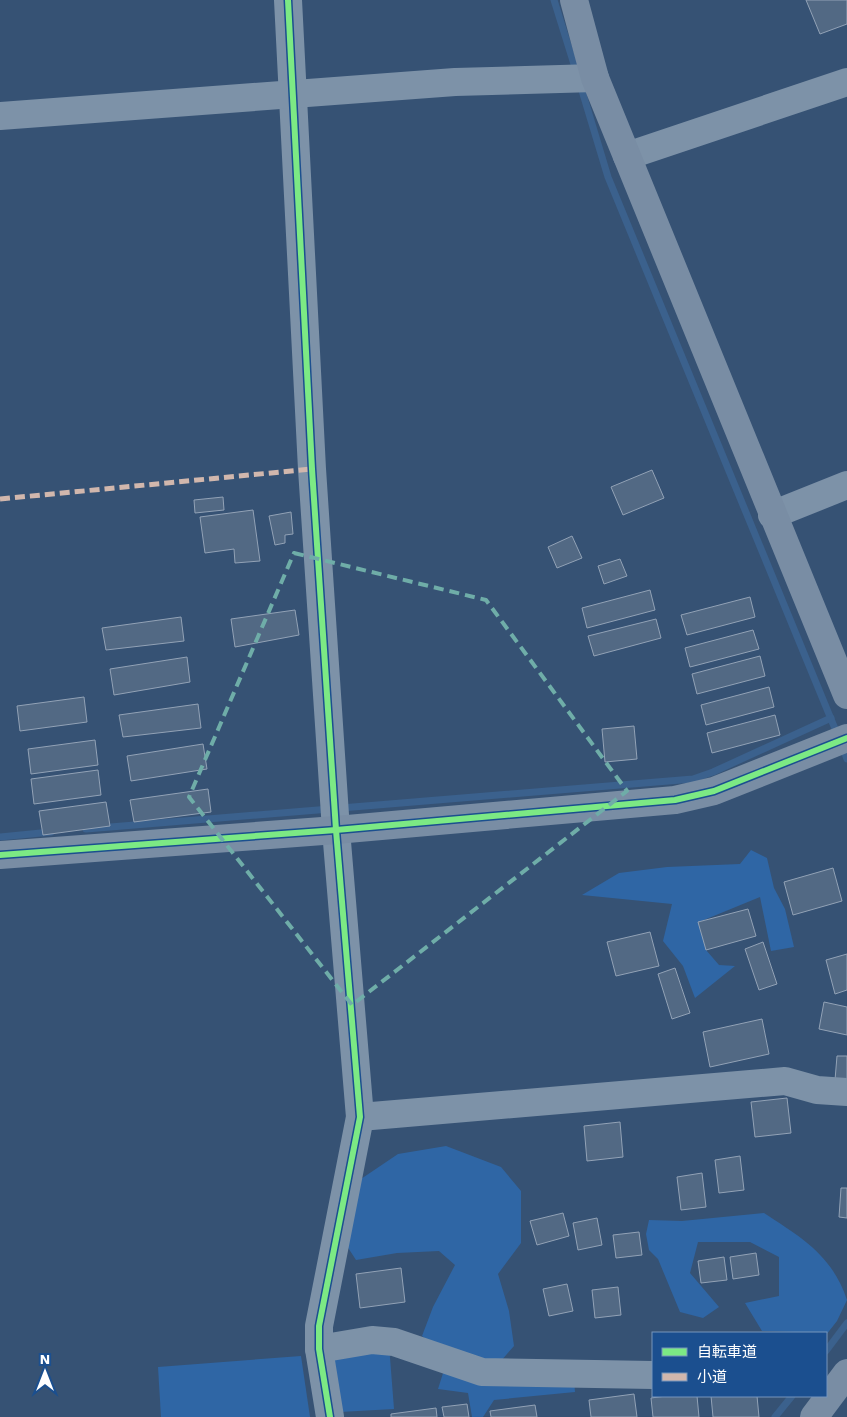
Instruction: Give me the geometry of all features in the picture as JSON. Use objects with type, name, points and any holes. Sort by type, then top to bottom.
[{"type":"street","points":[[288,0],[312,468],[336,830],[360,1117],[320,1326],[318,1350],[330,1417]]},
{"type":"street","points":[[574,0],[595,78],[847,695]]},
{"type":"street","points":[[0,116],[455,82],[595,78]]},
{"type":"street","points":[[627,156],[847,82]]},
{"type":"street","points":[[772,515],[847,485]]},
{"type":"street","points":[[0,855],[336,830],[675,800],[714,791],[847,738]]},
{"type":"street","points":[[360,1117],[786,1081],[817,1090],[847,1092]]},
{"type":"street","points":[[318,1350],[372,1340],[394,1342],[482,1372],[652,1375]]},
{"type":"street","points":[[827,1396],[839,1376]]},
{"type":"street","points":[[814,1417],[826,1397]]},
{"type":"highlighted area","points":[[294,553],[486,600],[627,791],[352,1005],[189,797]]},
{"type":"shaded area","points":[[751,850],[767,858],[774,888],[785,909],[794,947],[771,951],[760,897],[699,922],[706,950],[719,965],[735,966],[695,998],[683,966],[663,941],[672,904],[582,895],[619,873],[667,867],[740,864]]},
{"type":"shaded area","points":[[446,1146],[501,1167],[521,1191],[521,1243],[498,1274],[509,1311],[514,1346],[500,1362],[458,1364],[422,1336],[433,1307],[455,1265],[439,1251],[397,1253],[356,1260],[345,1243],[358,1181],[398,1154]]},
{"type":"shaded area","points":[[764,1213],[814,1249],[833,1271],[841,1284],[847,1300],[837,1321],[827,1334],[827,1332],[762,1331],[745,1303],[779,1296],[779,1257],[750,1242],[698,1242],[690,1273],[719,1307],[703,1318],[680,1312],[658,1259],[649,1250],[646,1234],[649,1220],[682,1221]]},
{"type":"shaded area","points":[[389,1345],[394,1409],[340,1412],[334,1355]]},
{"type":"shaded area","points":[[301,1356],[310,1417],[161,1417],[158,1367]]},
{"type":"shaded area","points":[[444,1370],[574,1380],[575,1392],[494,1400],[483,1417],[472,1417],[468,1393],[438,1389]]},
{"type":"building","points":[[806,0],[847,0],[847,24],[820,34]]},
{"type":"building","points":[[652,470],[664,498],[623,515],[611,487]]},
{"type":"building","points":[[223,497],[224,510],[195,513],[194,500]]},
{"type":"building","points":[[253,510],[260,561],[235,563],[234,549],[205,553],[200,517]]},
{"type":"building","points":[[291,512],[293,534],[285,535],[285,543],[275,545],[269,516]]},
{"type":"building","points":[[572,536],[582,558],[557,568],[548,547]]},
{"type":"building","points":[[620,559],[627,576],[604,584],[598,566]]},
{"type":"building","points":[[650,590],[655,610],[587,628],[582,608]]},
{"type":"building","points":[[750,597],[755,617],[687,635],[681,615]]},
{"type":"building","points":[[295,610],[299,635],[235,647],[231,619]]},
{"type":"building","points":[[181,617],[184,641],[106,650],[102,628]]},
{"type":"building","points":[[656,619],[661,638],[594,656],[588,636]]},
{"type":"building","points":[[753,630],[759,649],[690,667],[685,648]]},
{"type":"building","points":[[760,656],[765,676],[697,694],[692,674]]},
{"type":"building","points":[[187,657],[190,682],[114,695],[110,669]]},
{"type":"building","points":[[769,687],[774,707],[706,725],[701,705]]},
{"type":"building","points":[[84,697],[87,722],[20,731],[17,706]]},
{"type":"building","points":[[198,704],[201,728],[123,737],[119,715]]},
{"type":"building","points":[[775,715],[780,735],[712,753],[707,733]]},
{"type":"building","points":[[634,726],[637,759],[605,762],[602,729]]},
{"type":"building","points":[[95,740],[98,765],[31,774],[28,749]]},
{"type":"building","points":[[203,744],[207,769],[131,781],[127,756]]},
{"type":"building","points":[[98,770],[101,795],[34,804],[31,779]]},
{"type":"building","points":[[208,789],[211,812],[134,822],[130,800]]},
{"type":"building","points":[[106,802],[110,826],[43,835],[39,811]]},
{"type":"building","points":[[833,868],[842,901],[793,915],[784,882]]},
{"type":"building","points":[[748,909],[756,936],[706,950],[698,922]]},
{"type":"building","points":[[650,932],[659,966],[616,976],[607,942]]},
{"type":"building","points":[[763,942],[777,984],[759,990],[745,949]]},
{"type":"building","points":[[847,954],[847,990],[835,994],[826,960]]},
{"type":"building","points":[[675,968],[690,1013],[672,1019],[658,974]]},
{"type":"building","points":[[824,1002],[847,1007],[847,1035],[819,1029]]},
{"type":"building","points":[[762,1019],[769,1054],[710,1067],[703,1032]]},
{"type":"building","points":[[837,1056],[847,1056],[847,1081],[835,1080]]},
{"type":"building","points":[[787,1098],[791,1133],[755,1137],[751,1102]]},
{"type":"building","points":[[620,1122],[623,1157],[587,1161],[584,1126]]},
{"type":"building","points":[[740,1156],[744,1190],[719,1193],[715,1160]]},
{"type":"building","points":[[702,1173],[706,1207],[681,1210],[677,1177]]},
{"type":"building","points":[[841,1188],[847,1188],[847,1218],[839,1217]]},
{"type":"building","points":[[563,1213],[569,1236],[537,1245],[530,1221]]},
{"type":"building","points":[[597,1218],[602,1245],[578,1250],[573,1223]]},
{"type":"building","points":[[639,1232],[642,1255],[616,1258],[613,1235]]},
{"type":"building","points":[[756,1253],[759,1275],[733,1279],[730,1257]]},
{"type":"building","points":[[724,1257],[727,1280],[701,1283],[698,1261]]},
{"type":"building","points":[[401,1268],[405,1302],[360,1308],[356,1274]]},
{"type":"building","points":[[567,1284],[573,1311],[549,1316],[543,1289]]},
{"type":"building","points":[[618,1287],[621,1315],[595,1318],[592,1290]]},
{"type":"building","points":[[634,1394],[637,1417],[591,1417],[589,1400]]},
{"type":"building","points":[[697,1397],[699,1417],[653,1417],[651,1398]]},
{"type":"building","points":[[711,1397],[757,1397],[759,1417],[713,1417]]},
{"type":"building","points":[[467,1404],[469,1417],[444,1417],[442,1407]]},
{"type":"building","points":[[535,1405],[537,1417],[491,1417],[490,1411]]},
{"type":"building","points":[[436,1408],[437,1417],[391,1417],[391,1414]]},
{"type":"waterway","points":[[554,0],[577,74]]},
{"type":"waterway","points":[[580,84],[608,177],[838,736]]},
{"type":"waterway","points":[[341,808],[693,779],[713,772],[831,718]]},
{"type":"waterway","points":[[842,746],[847,759]]},
{"type":"waterway","points":[[86,829],[330,809]]},
{"type":"waterway","points":[[0,837],[51,832]]},
{"type":"waterway","points":[[827,1350],[847,1323]]},
{"type":"waterway","points":[[775,1417],[791,1397]]},
{"type":"marked path","points":[[0,499],[312,469]]},
{"type":"cycle path","points":[[288,0],[312,469],[336,830],[360,1117],[319,1326],[319,1349],[330,1417]]},
{"type":"cycle path","points":[[0,855],[336,830],[675,800],[714,791],[847,738]]}]
